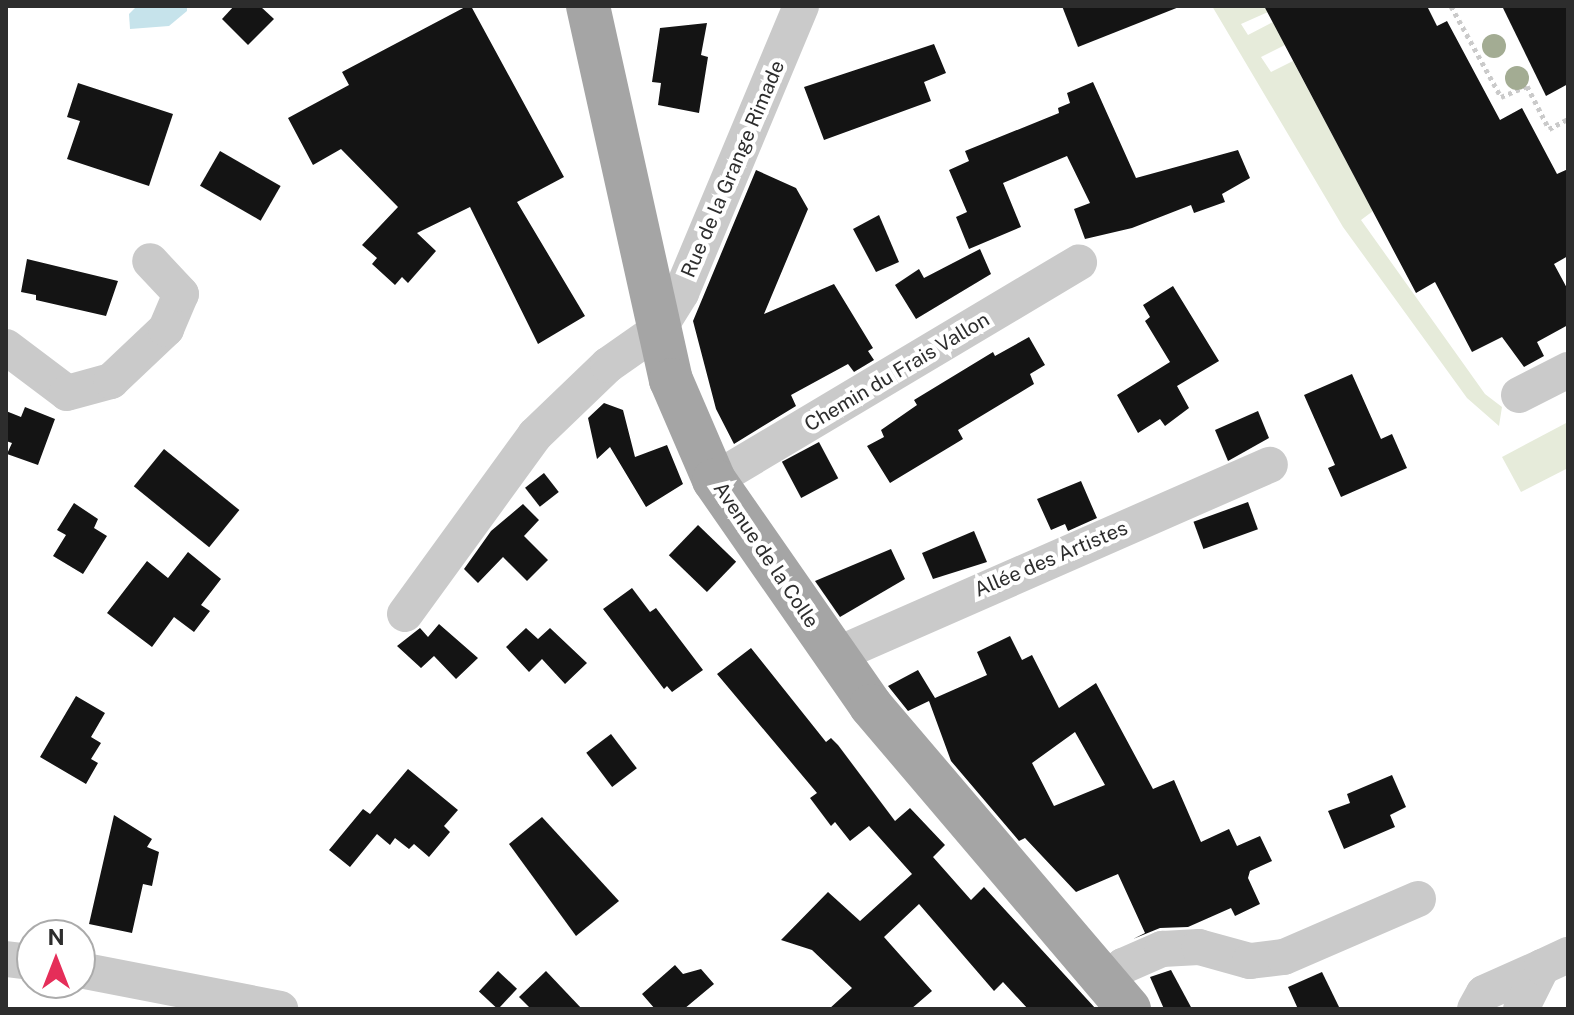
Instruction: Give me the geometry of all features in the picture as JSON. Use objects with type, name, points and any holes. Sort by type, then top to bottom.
[{"type":"main road","name":"Avenue de la Colle","points":[[588,6],[671,380],[714,480],[834,656],[1119,995]]},
{"type":"street","name":"Rue de la Grange Rimade","points":[[658,330],[681,293],[801,6]]},
{"type":"street","points":[[6,347],[67,393],[111,381],[166,329],[181,294],[150,261]]},
{"type":"street","name":"Chemin du Frais Vallon","points":[[714,480],[1079,262]]},
{"type":"street","points":[[405,614],[535,435],[608,365],[658,330]]},
{"type":"street","points":[[1519,395],[1568,370]]},
{"type":"street","name":"Allée des Artistes","points":[[834,656],[1270,465]]},
{"type":"street","points":[[1119,995],[1123,966],[1162,949],[1199,947],[1250,961],[1284,957],[1418,899]]},
{"type":"street","points":[[1479,1001],[1555,961]]},
{"type":"street","points":[[1521,1009],[1555,961]]},
{"type":"street","points":[[96,973],[280,1009]]},
{"type":"path","points":[[1451,6],[1501,97],[1527,86],[1549,129],[1568,119]]},
{"type":"green space","points":[[1212,6],[1264,6],[1268,12],[1241,24],[1248,35],[1273,22],[1285,45],[1261,57],[1271,72],[1293,61],[1373,211],[1361,220],[1485,394],[1502,407],[1499,426],[1467,398],[1343,227]]},
{"type":"green space","points":[[1568,422],[1568,468],[1521,492],[1502,457]]},
{"type":"water","points":[[137,6],[187,6],[187,11],[169,26],[130,29],[129,14]]},
{"type":"building","points":[[234,6],[260,6],[274,19],[248,45],[222,19]]},
{"type":"building","points":[[471,6],[564,177],[517,202],[585,316],[538,344],[470,207],[417,233],[436,251],[408,283],[402,277],[395,285],[372,264],[377,258],[362,245],[398,207],[341,149],[313,165],[288,118],[349,85],[342,72]]},
{"type":"building","points":[[1062,6],[1179,6],[1179,7],[1078,47]]},
{"type":"building","points":[[1264,6],[1427,6],[1437,26],[1447,21],[1500,120],[1522,108],[1557,174],[1568,169],[1568,256],[1554,264],[1568,290],[1568,325],[1537,342],[1544,356],[1524,367],[1502,337],[1472,352],[1435,282],[1416,293]]},
{"type":"building","points":[[1502,6],[1568,6],[1568,84],[1546,96]]},
{"type":"building","points":[[707,23],[701,55],[708,57],[699,113],[658,105],[661,83],[652,82],[660,28]]},
{"type":"building","points":[[934,44],[946,73],[924,82],[931,101],[824,140],[804,87]]},
{"type":"building","points":[[1093,82],[1136,178],[1238,150],[1250,178],[1222,194],[1225,202],[1194,213],[1191,205],[1132,228],[1085,239],[1074,209],[1090,203],[1067,156],[1003,183],[1021,227],[969,249],[956,217],[967,212],[949,170],[969,161],[965,151],[1059,113],[1058,108],[1070,103],[1067,93]]},
{"type":"building","points":[[78,83],[173,114],[149,186],[67,159],[80,121],[67,117]]},
{"type":"building","points":[[220,151],[281,186],[261,221],[200,186]]},
{"type":"building","points":[[756,170],[796,188],[808,209],[764,314],[834,284],[873,348],[868,351],[874,360],[854,372],[848,364],[791,395],[796,406],[734,444],[716,409],[693,321]]},
{"type":"building","points":[[879,215],[899,262],[876,272],[853,229]]},
{"type":"building","points":[[980,249],[991,274],[916,319],[895,285],[919,269],[924,278]]},
{"type":"building","points":[[27,259],[118,281],[106,316],[36,300],[36,295],[21,292]]},
{"type":"building","points":[[1173,286],[1219,361],[1177,386],[1189,408],[1165,426],[1160,419],[1138,433],[1117,395],[1170,362],[1145,321],[1150,317],[1143,305]]},
{"type":"building","points":[[1029,337],[1045,365],[1030,374],[1034,384],[958,430],[963,439],[890,483],[867,446],[884,437],[881,430],[917,405],[914,400],[993,352],[995,356]]},
{"type":"building","points":[[1352,374],[1381,439],[1392,434],[1407,468],[1341,497],[1328,468],[1335,465],[1304,395]]},
{"type":"building","points":[[604,403],[623,410],[635,457],[667,445],[683,484],[646,507],[610,447],[597,459],[588,418]]},
{"type":"building","points":[[25,407],[55,419],[38,465],[7,454],[12,443],[6,441],[6,411],[21,417]]},
{"type":"building","points":[[1258,411],[1269,438],[1228,461],[1215,430]]},
{"type":"building","points":[[819,442],[838,478],[801,498],[782,462]]},
{"type":"building","points":[[164,449],[239,510],[209,547],[134,486]]},
{"type":"building","points":[[544,473],[559,492],[540,507],[525,488]]},
{"type":"building","points":[[1081,481],[1097,518],[1068,531],[1065,524],[1051,530],[1037,499]]},
{"type":"building","points":[[1248,502],[1258,529],[1203,549],[1193,522]]},
{"type":"building","points":[[74,503],[98,519],[94,528],[107,536],[83,574],[53,556],[66,535],[57,530]]},
{"type":"building","points":[[523,504],[539,520],[524,536],[548,560],[527,581],[503,557],[478,583],[464,569],[491,531]]},
{"type":"building","points":[[698,525],[736,562],[707,592],[669,555]]},
{"type":"building","points":[[974,531],[987,562],[933,579],[922,553]]},
{"type":"building","points":[[891,549],[905,579],[840,617],[815,581]]},
{"type":"building","points":[[188,552],[221,579],[201,605],[210,611],[194,632],[174,617],[152,647],[107,613],[147,561],[168,578]]},
{"type":"building","points":[[632,588],[650,612],[656,608],[703,670],[672,692],[667,686],[664,689],[603,609]]},
{"type":"building","points":[[439,624],[478,658],[456,679],[434,656],[421,668],[397,646],[420,628],[428,637]]},
{"type":"building","points":[[526,628],[538,639],[550,628],[587,663],[565,684],[542,659],[529,672],[506,647]]},
{"type":"building","points":[[1010,636],[1022,660],[1032,655],[1059,708],[1096,683],[1153,789],[1174,780],[1201,842],[1229,829],[1237,846],[1260,836],[1272,861],[1250,871],[1248,878],[1260,904],[1235,916],[1231,908],[1188,927],[1160,928],[1133,939],[1145,933],[1118,874],[1076,892],[1025,838],[1019,841],[951,761],[929,701],[908,711],[888,686],[918,670],[935,698],[987,675],[977,652]],"holes":[[[1075,732],[1105,785],[1054,806],[1032,763]]]},
{"type":"building","points":[[751,648],[826,742],[831,738],[838,745],[895,821],[910,808],[945,845],[933,857],[971,900],[984,887],[1096,1009],[1028,1009],[1003,982],[994,991],[919,904],[884,937],[932,991],[911,1009],[829,1009],[852,988],[812,950],[781,940],[828,892],[860,921],[912,874],[869,826],[850,841],[835,822],[831,826],[810,798],[817,793],[717,674]]},
{"type":"building","points":[[76,696],[105,713],[91,737],[101,743],[91,759],[98,763],[86,784],[40,757]]},
{"type":"building","points":[[611,734],[637,768],[612,787],[586,753]]},
{"type":"building","points":[[408,769],[458,810],[444,826],[450,832],[429,857],[414,844],[409,849],[395,838],[390,845],[377,834],[350,867],[329,850],[363,809],[370,814]]},
{"type":"building","points":[[1392,775],[1406,807],[1390,815],[1395,827],[1344,849],[1328,811],[1350,803],[1347,794]]},
{"type":"building","points":[[114,815],[152,839],[147,847],[159,852],[152,886],[143,884],[132,933],[96,925],[96,919],[90,919]]},
{"type":"building","points":[[542,817],[619,901],[576,936],[509,844]]},
{"type":"building","points":[[675,965],[683,974],[701,969],[714,984],[684,1009],[655,1009],[642,994]]},
{"type":"building","points":[[1171,970],[1192,1009],[1164,1009],[1150,977]]},
{"type":"building","points":[[498,971],[517,989],[498,1009],[479,991]]},
{"type":"building","points":[[546,971],[582,1009],[531,1009],[519,997]]},
{"type":"building","points":[[1322,972],[1340,1009],[1298,1009],[1288,987]]}]
